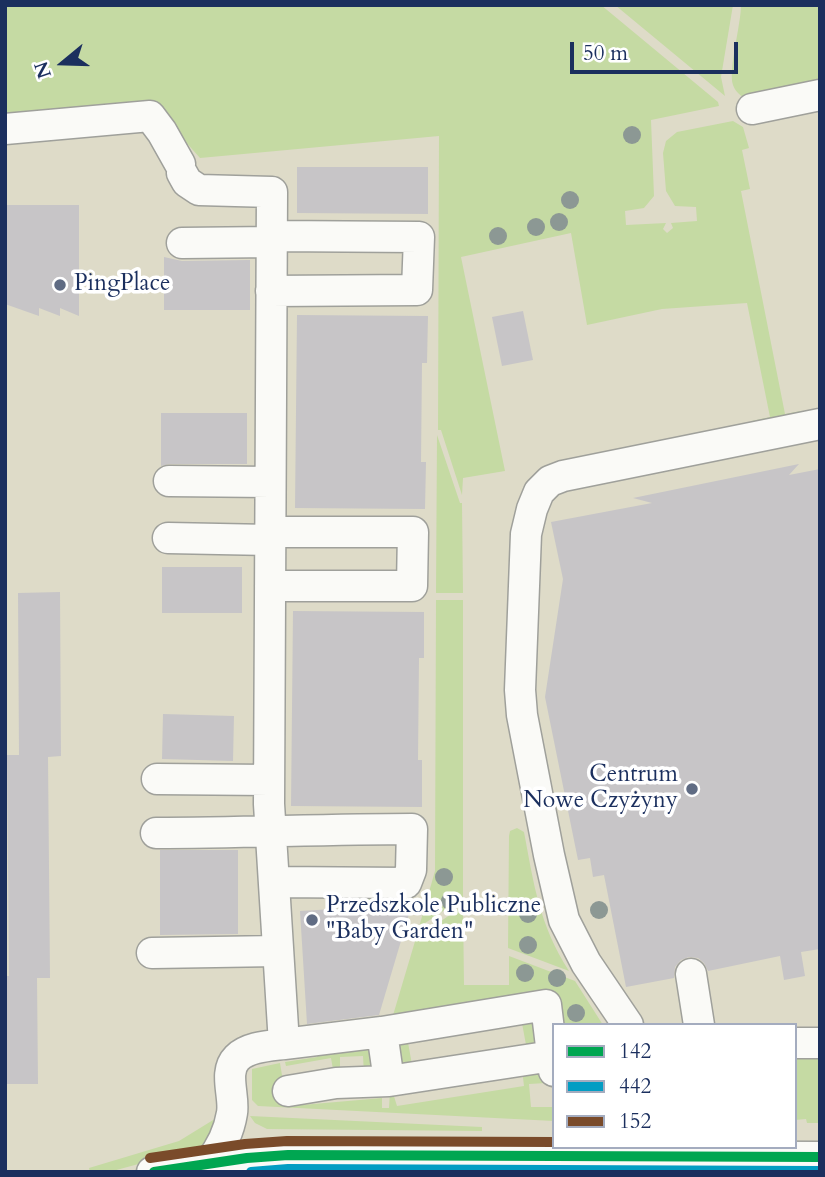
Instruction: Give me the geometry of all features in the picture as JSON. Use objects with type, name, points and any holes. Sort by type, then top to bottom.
[{"type":"street","points":[[752,109],[820,95]]},
{"type":"street","points":[[5,129],[150,116],[162,132],[187,182],[199,190],[272,192],[269,780],[284,1044]]},
{"type":"street","points":[[182,243],[419,237],[417,290],[271,291]]},
{"type":"street","points":[[627,1023],[586,962],[564,920],[524,731],[520,690],[526,534],[532,509],[542,488],[550,481],[563,476],[820,424]]},
{"type":"street","points":[[169,481],[270,482]]},
{"type":"street","points":[[168,538],[413,532],[412,586],[270,586]]},
{"type":"street","points":[[157,779],[269,780]]},
{"type":"street","points":[[156,833],[412,829],[411,870],[406,883],[275,882]]},
{"type":"street","points":[[152,953],[278,951]]},
{"type":"street","points":[[691,974],[699,1023]]},
{"type":"street","points":[[209,1163],[224,1140],[232,1111],[230,1076],[233,1062],[253,1049],[382,1032],[546,1005],[552,1055]]},
{"type":"street","points":[[382,1032],[389,1081]]},
{"type":"street","points":[[797,1043],[820,1043]]},
{"type":"street","points":[[288,1091],[337,1083],[389,1081],[552,1063]]},
{"type":"street","points":[[232,1111],[247,1130],[262,1142],[288,1155]]},
{"type":"street","points":[[568,1156],[591,1149]]},
{"type":"street","points":[[152,1172],[288,1155],[820,1157]]},
{"type":"green space","points":[[5,5],[601,5],[718,102],[719,106],[651,120],[654,196],[644,208],[625,211],[626,225],[666,223],[663,229],[667,233],[673,228],[671,223],[697,221],[696,207],[675,206],[666,191],[663,153],[666,141],[677,132],[733,121],[743,127],[749,148],[742,150],[750,189],[741,191],[785,414],[801,411],[800,414],[756,424],[752,421],[770,417],[747,303],[662,309],[587,325],[571,233],[461,257],[505,471],[463,478],[462,495],[441,430],[438,430],[439,136],[200,158],[152,104],[5,114]]},
{"type":"green space","points":[[615,5],[733,5],[721,77],[725,96]]},
{"type":"green space","points":[[741,5],[820,5],[820,83],[744,98],[739,94],[732,78]]},
{"type":"green space","points":[[437,435],[462,503],[463,593],[436,593]]},
{"type":"green space","points":[[436,600],[463,600],[463,898],[419,927],[435,871]]},
{"type":"green space","points":[[517,828],[524,832],[544,920],[569,971],[508,948],[509,836],[510,831]]},
{"type":"green space","points":[[358,890],[403,890],[411,898],[409,908],[395,904],[359,903]]},
{"type":"green space","points":[[463,906],[464,985],[509,985],[509,956],[575,981],[602,1023],[557,1023],[553,995],[391,1022],[416,938]]},
{"type":"green space","points":[[521,1018],[534,1022],[537,1044],[527,1050]]},
{"type":"green space","points":[[407,1037],[413,1070],[396,1061],[399,1041]]},
{"type":"green space","points":[[373,1047],[372,1068],[364,1074],[363,1056],[340,1057],[340,1074],[334,1075],[331,1058],[286,1066],[285,1062],[317,1057],[318,1050]]},
{"type":"green space","points":[[820,1053],[820,1123],[797,1120],[797,1054]]},
{"type":"green space","points":[[280,1063],[286,1100],[301,1098],[302,1105],[382,1098],[382,1108],[389,1108],[392,1090],[397,1106],[524,1086],[522,1069],[537,1069],[546,1083],[529,1084],[531,1107],[552,1107],[552,1121],[258,1106],[252,1100],[252,1069]]},
{"type":"green space","points":[[250,1116],[482,1127],[482,1131],[267,1129],[255,1123]]},
{"type":"green space","points":[[218,1117],[205,1146],[109,1172],[90,1172],[89,1168],[179,1141]]},
{"type":"green space","points":[[285,1168],[645,1171],[244,1172]]},
{"type":"building","points":[[297,167],[428,167],[428,214],[297,213]]},
{"type":"building","points":[[5,205],[79,205],[79,316],[60,308],[60,316],[39,308],[39,316],[5,304]]},
{"type":"building","points":[[164,257],[182,261],[250,260],[250,310],[164,310]]},
{"type":"building","points":[[523,311],[533,360],[502,366],[492,317]]},
{"type":"building","points":[[297,315],[428,316],[427,363],[422,363],[421,462],[426,462],[425,509],[295,508]]},
{"type":"building","points":[[161,413],[247,413],[247,464],[161,466]]},
{"type":"building","name":"Centrum Nowe Czyżyny","points":[[799,464],[789,475],[820,469],[820,949],[801,952],[805,976],[784,980],[780,956],[708,971],[698,958],[689,957],[681,960],[675,967],[674,978],[626,987],[604,875],[593,877],[590,858],[578,860],[545,697],[563,579],[551,522],[652,503],[633,498]]},
{"type":"building","points":[[162,567],[242,567],[242,613],[162,613]]},
{"type":"building","points":[[60,592],[61,756],[48,757],[50,978],[37,978],[38,1084],[5,1084],[5,976],[9,976],[7,755],[19,755],[18,593]]},
{"type":"building","points":[[293,611],[424,612],[424,658],[419,658],[418,760],[422,760],[422,807],[291,806]]},
{"type":"building","points":[[163,714],[234,716],[233,761],[162,759]]},
{"type":"building","points":[[160,850],[238,850],[238,934],[160,935]]},
{"type":"building","points":[[384,906],[409,914],[379,1015],[307,1024],[300,911]]},
{"type":"transit line","name":"152","points":[[150,1158],[245,1144],[287,1141],[552,1142]]},
{"type":"transit line","name":"142","points":[[154,1172],[247,1158],[288,1155],[820,1157]]},
{"type":"transit line","name":"442","points":[[251,1172],[288,1169],[820,1171]]},
{"type":"place","name":"PingPlace","points":[[60,285]]},
{"type":"place","name":"Centrum Nowe Czyżyny","points":[[692,789]]},
{"type":"place","name":"Przedszkole Publiczne \"Baby Garden\"","points":[[312,920]]}]
